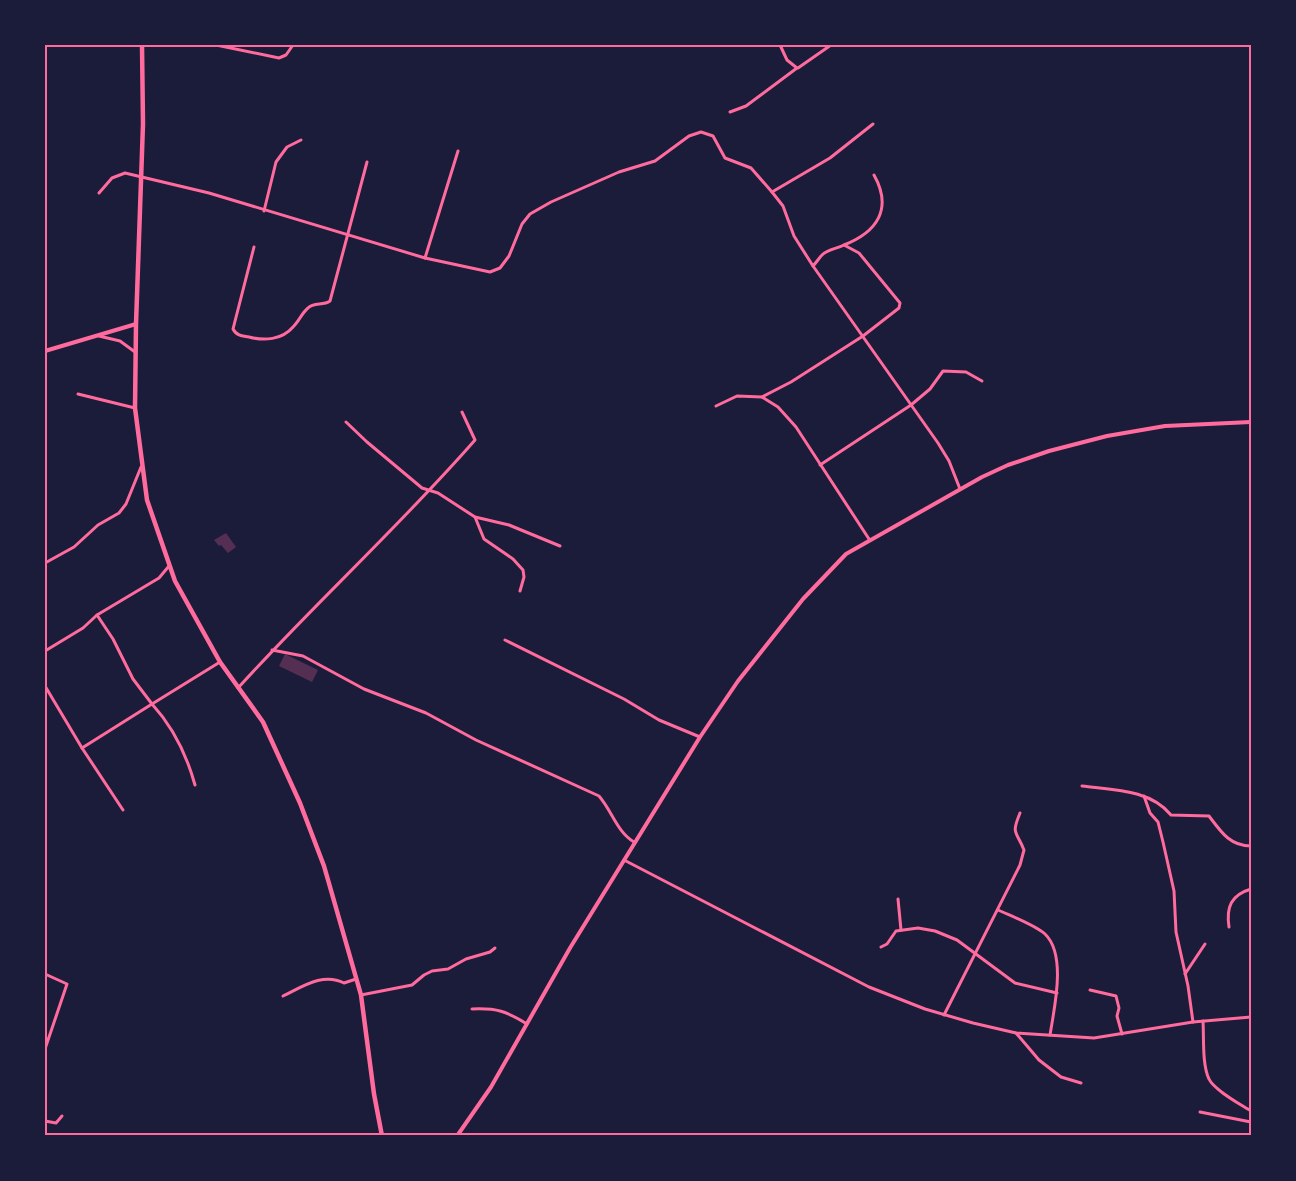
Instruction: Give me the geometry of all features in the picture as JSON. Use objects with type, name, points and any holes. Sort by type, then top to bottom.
[{"type":"main road","points":[[142,45],[144,73],[135,408],[147,500],[175,581],[220,662],[263,722],[300,803],[324,866],[357,978],[382,1136]]},
{"type":"street","points":[[216,45],[279,58],[286,56],[293,45]]},
{"type":"street","points":[[780,45],[787,60],[797,68]]},
{"type":"street","points":[[730,112],[746,106],[831,45]]},
{"type":"street","points":[[772,192],[830,158],[873,124]]},
{"type":"street","points":[[99,193],[112,178],[125,173],[141,176],[209,193],[424,258],[484,272],[500,268],[509,256],[522,224],[530,214],[551,202],[619,172],[655,161],[689,136],[701,132],[713,136],[725,158],[751,168],[783,206],[794,236],[943,452],[960,490]]},
{"type":"street","points":[[264,211],[276,162],[287,147],[301,140]]},
{"type":"street","points":[[424,258],[458,152]]},
{"type":"street","points":[[254,246],[233,329],[238,335],[272,340],[292,330],[308,307],[330,301],[367,162]]},
{"type":"street","points":[[813,266],[823,254],[865,233],[881,216],[884,200],[874,175]]},
{"type":"street","points":[[762,397],[791,382],[863,336],[899,308],[900,303],[859,253],[844,245]]},
{"type":"street","points":[[45,351],[136,324]]},
{"type":"street","points":[[98,336],[120,341],[135,352]]},
{"type":"street","points":[[820,465],[911,405],[930,389],[943,370],[966,372],[982,381]]},
{"type":"street","points":[[78,394],[135,408]]},
{"type":"street","points":[[716,406],[738,396],[762,397],[778,407],[796,427],[870,539]]},
{"type":"street","points":[[238,688],[430,490],[475,440],[462,412]]},
{"type":"street","points":[[346,422],[422,488],[430,490],[475,517],[509,525],[560,546]]},
{"type":"street","points":[[457,1136],[491,1087],[623,860],[700,737],[738,681],[803,599],[846,554],[1008,465],[1107,436],[1165,426],[1251,422]]},
{"type":"street","points":[[45,563],[74,546],[98,525],[119,513],[126,504],[142,466]]},
{"type":"street","points":[[475,517],[484,539],[513,559],[523,570],[524,577],[520,591]]},
{"type":"street","points":[[45,651],[83,628],[97,615],[159,578],[170,565]]},
{"type":"street","points":[[97,615],[113,639],[133,679],[169,725],[188,762],[195,786]]},
{"type":"street","points":[[505,640],[624,699],[659,720],[700,737]]},
{"type":"street","points":[[273,650],[303,656],[364,688],[426,713],[476,740],[599,796],[608,806],[625,837],[634,842]]},
{"type":"street","points":[[82,748],[220,662]]},
{"type":"street","points":[[45,686],[123,810]]},
{"type":"street","points":[[1082,786],[1144,796],[1163,805],[1171,815],[1209,816],[1221,832],[1234,843],[1239,846],[1251,846]]},
{"type":"street","points":[[1144,796],[1150,813],[1158,822],[1174,891],[1176,932],[1193,1022]]},
{"type":"street","points":[[944,1015],[1020,865],[1024,850],[1014,833],[1014,828],[1020,813]]},
{"type":"street","points":[[623,860],[869,987],[944,1015],[1016,1033],[1094,1038],[1193,1022],[1251,1017]]},
{"type":"street","points":[[1229,927],[1228,919],[1235,895],[1251,889]]},
{"type":"street","points":[[898,899],[901,930]]},
{"type":"street","points":[[998,910],[1044,933],[1051,942],[1056,962],[1057,993],[1050,1035]]},
{"type":"street","points":[[881,947],[887,944],[896,931],[918,928],[935,931],[957,940],[1015,983],[1057,993]]},
{"type":"street","points":[[1185,974],[1205,944]]},
{"type":"street","points":[[360,994],[412,985],[423,975],[448,969],[495,948]]},
{"type":"street","points":[[45,974],[68,984],[45,1049]]},
{"type":"street","points":[[283,996],[307,983],[326,978],[333,978],[344,983],[357,978]]},
{"type":"street","points":[[1090,990],[1116,996],[1119,1008],[1117,1016],[1122,1034]]},
{"type":"street","points":[[472,1009],[491,1008],[505,1011],[527,1024]]},
{"type":"street","points":[[1203,1021],[1209,1080],[1251,1111]]},
{"type":"street","points":[[1016,1033],[1039,1060],[1061,1077],[1081,1083]]},
{"type":"street","points":[[1200,1112],[1251,1122]]},
{"type":"street","points":[[45,1121],[56,1123],[62,1116]]},
{"type":"building","points":[[226,533],[236,547],[228,553],[214,540]]},
{"type":"building","points":[[285,654],[318,670],[312,682],[279,666]]}]
